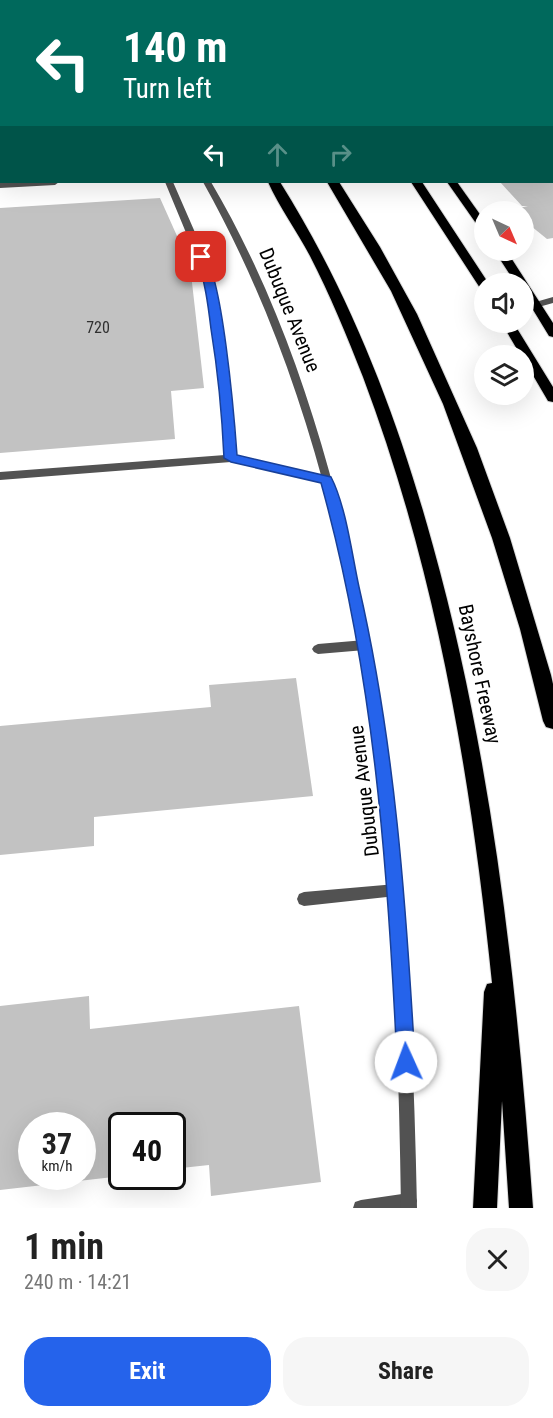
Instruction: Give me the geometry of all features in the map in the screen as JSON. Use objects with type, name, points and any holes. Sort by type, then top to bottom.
[{"type":"highway","name":"Bayshore Freeway","points":[[275,183],[310,243],[367,368],[398,455],[452,650],[476,770],[498,927],[514,1091],[521,1208]]},
{"type":"highway","points":[[334,183],[398,291],[432,360],[464,436],[507,558],[534,644],[553,721]]},
{"type":"highway","points":[[485,1208],[498,927]]},
{"type":"main road","points":[[417,183],[476,273]]},
{"type":"main road","points":[[453,183],[474,213]]},
{"type":"main road","points":[[535,305],[553,333]]},
{"type":"main road","points":[[514,333],[553,398]]},
{"type":"street","points":[[0,185],[37,183]]},
{"type":"street","points":[[169,183],[209,276],[227,400],[231,458]]},
{"type":"street","name":"Dubuque Avenue","points":[[208,183],[246,255],[285,347],[327,480],[348,561],[365,645],[381,739],[396,890],[404,1010],[409,1205]]},
{"type":"street","points":[[535,305],[553,300]]},
{"type":"street","points":[[0,476],[231,458],[327,480]]},
{"type":"street","points":[[318,649],[365,645]]},
{"type":"street","points":[[304,898],[396,890]]},
{"type":"street","points":[[361,1208],[409,1205]]},
{"type":"building","points":[[501,183],[553,183],[553,238],[547,239],[534,228],[534,201],[517,201]]},
{"type":"building","points":[[160,198],[190,265],[204,388],[171,391],[175,439],[0,453],[0,208]]},
{"type":"building","points":[[296,678],[313,796],[94,817],[94,846],[0,855],[0,726],[211,707],[209,685]]},
{"type":"building","points":[[89,996],[90,1029],[299,1006],[321,1182],[211,1196],[209,1165],[186,1167],[186,1112],[108,1112],[108,1178],[96,1179],[96,1112],[18,1112],[18,1188],[0,1190],[0,1006]]},
{"type":"route","points":[[201,257],[209,276],[227,400],[231,458],[327,480],[338,519],[368,657],[381,739],[398,907],[406,1062]]}]
